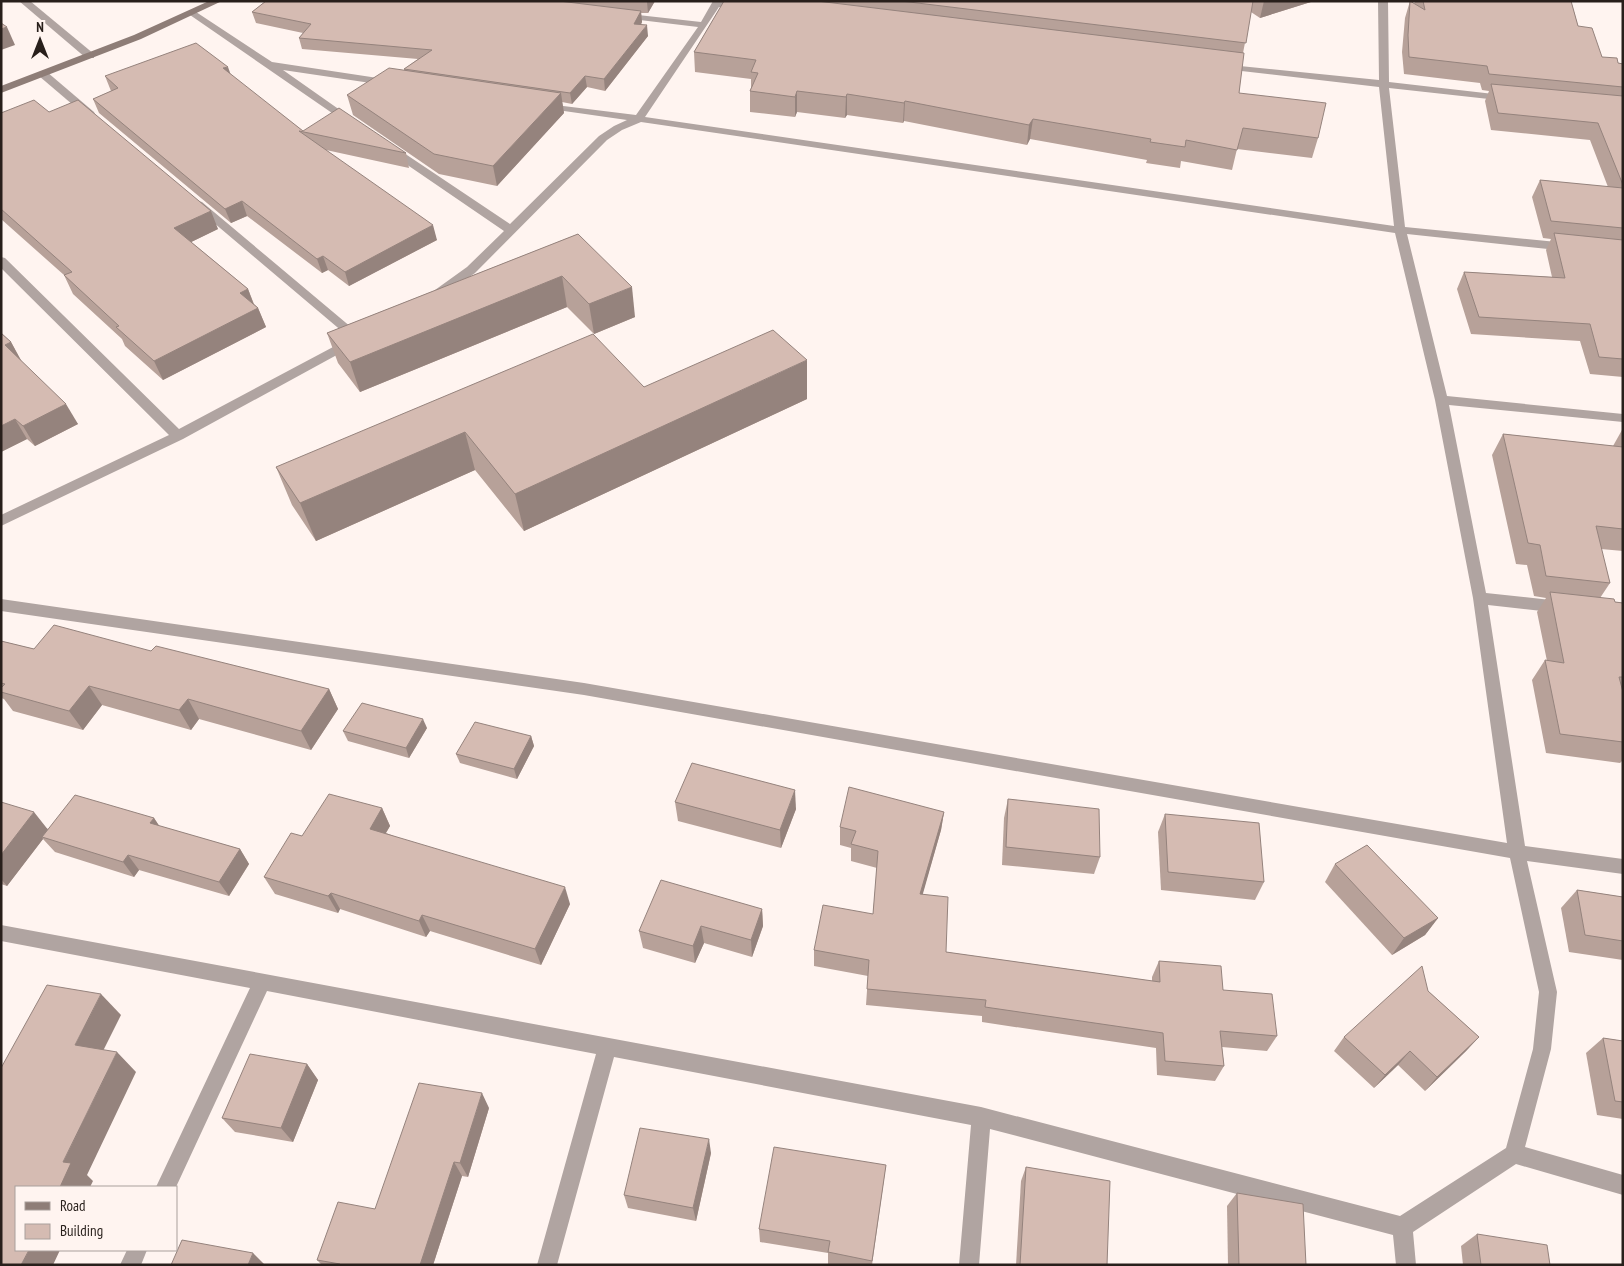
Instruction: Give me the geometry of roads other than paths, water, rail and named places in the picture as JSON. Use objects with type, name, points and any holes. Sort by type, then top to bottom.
[{"type":"street","points":[[24,1],[90,56]]},
{"type":"street","points":[[1,90],[90,56],[217,1]]},
{"type":"street","points":[[1,933],[981,1117],[1402,1227],[1514,1154],[1542,1049],[1548,992],[1516,852],[1480,598],[1441,400],[1400,230],[1384,86],[1383,1]]},
{"type":"street","points":[[426,301],[471,270],[512,231],[602,138],[618,128],[638,120],[704,25],[717,3],[755,9]]},
{"type":"street","points":[[193,13],[358,126]]},
{"type":"street","points":[[616,14],[704,25]]},
{"type":"street","points":[[269,65],[405,85]]},
{"type":"street","points":[[1217,65],[1384,86],[1513,98]]},
{"type":"street","points":[[43,74],[103,124]]},
{"type":"street","points":[[531,104],[1400,230],[1574,248]]},
{"type":"street","points":[[382,142],[512,231]]},
{"type":"street","points":[[1,522],[178,436],[362,336],[185,194]]},
{"type":"street","points":[[1,261],[178,436]]},
{"type":"street","points":[[1441,400],[1623,418]]},
{"type":"street","points":[[1480,598],[1575,609]]},
{"type":"street","points":[[1,605],[584,689],[1516,852],[1623,867]]},
{"type":"street","points":[[166,1186],[262,982]]},
{"type":"street","points":[[547,1265],[608,1046]]},
{"type":"street","points":[[969,1265],[981,1117]]},
{"type":"street","points":[[1514,1154],[1623,1185]]},
{"type":"street","points":[[1402,1227],[1406,1265]]},
{"type":"street","points":[[130,1265],[137,1251]]}]
